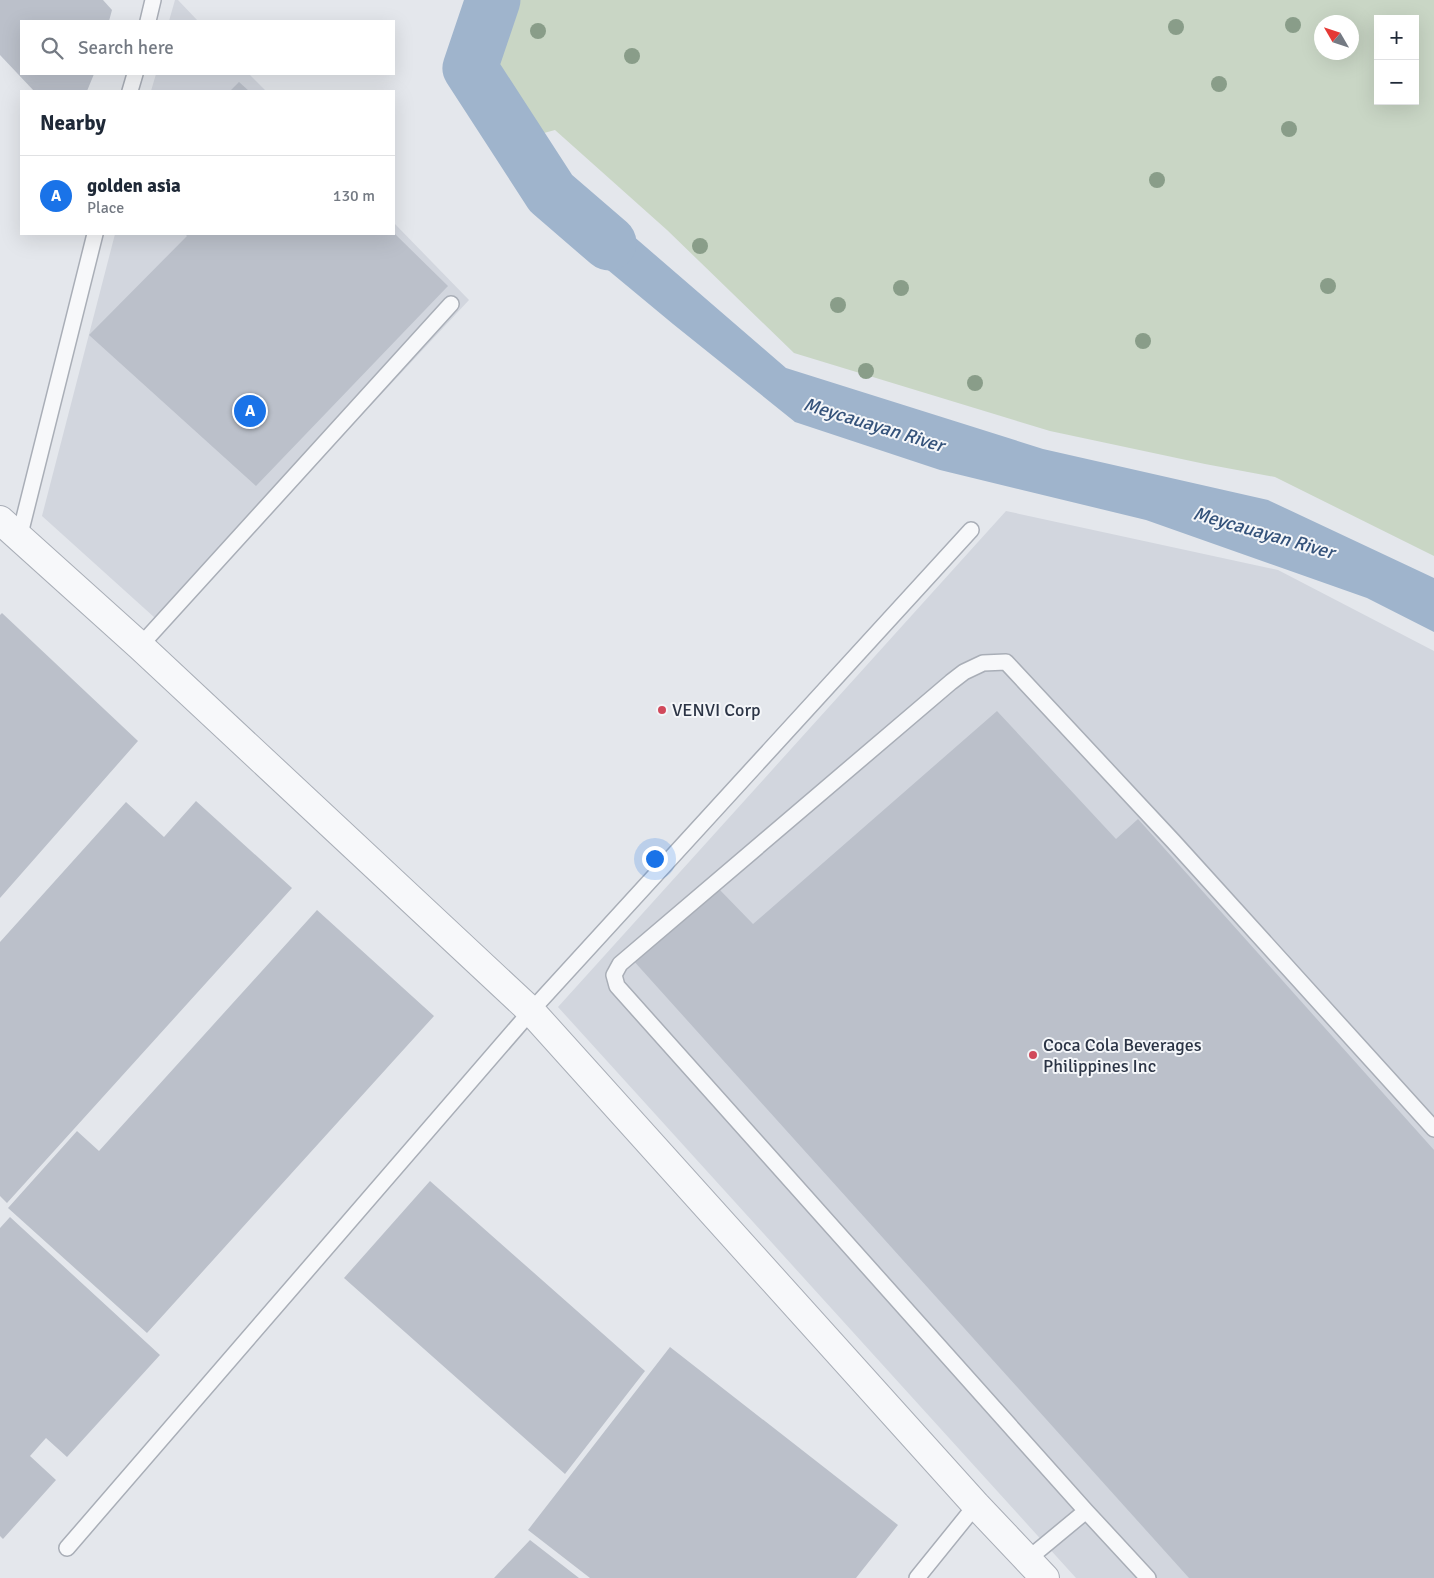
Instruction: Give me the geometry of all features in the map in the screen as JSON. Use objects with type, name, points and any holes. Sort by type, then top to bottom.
[{"type":"street","points":[[9,529],[140,646],[531,1011],[976,1505],[1036,1568]]},
{"type":"lane","points":[[148,20],[153,0]]},
{"type":"lane","points":[[130,90],[135,75]]},
{"type":"lane","points":[[9,529],[95,235]]},
{"type":"lane","points":[[140,646],[451,304]]},
{"type":"lane","points":[[67,1548],[531,1011],[970,530]]},
{"type":"lane","points":[[1148,1578],[617,986],[614,975],[620,964],[951,682],[964,672],[983,663],[1006,662],[1174,841],[1434,1129]]},
{"type":"lane","points":[[917,1578],[976,1505]]},
{"type":"lane","points":[[1036,1568],[1086,1511]]},
{"type":"shaded area","points":[[175,0],[178,0],[197,20],[169,20]]},
{"type":"shaded area","points":[[156,75],[250,75],[265,90],[151,90]]},
{"type":"shaded area","points":[[395,224],[469,300],[165,627],[42,516],[115,235],[395,235]]},
{"type":"shaded area","points":[[1006,511],[1278,570],[1434,651],[1434,1578],[1076,1578],[558,1007]]},
{"type":"green space","points":[[510,0],[1434,0],[1434,556],[1275,477],[1050,431],[794,353],[667,230],[555,130],[533,136],[487,65]]},
{"type":"water","points":[[566,178],[786,368],[1043,449],[1268,500],[1434,578],[1434,632],[1367,598],[1146,520],[940,470],[795,422],[532,207],[551,193]]},
{"type":"building","points":[[0,0],[103,0],[112,10],[109,20],[20,20],[20,75],[94,75],[87,90],[33,90],[0,55]]},
{"type":"building","points":[[239,82],[248,90],[231,90]]},
{"type":"building","points":[[395,234],[448,286],[256,486],[89,335],[187,236]]},
{"type":"building","points":[[2,613],[138,741],[0,898],[0,615]]},
{"type":"building","name":"Coca Cola Beverages Philippines Inc","points":[[997,711],[1116,839],[1138,819],[1434,1150],[1434,1578],[1189,1578],[632,959],[719,889],[753,924]]},
{"type":"building","points":[[196,801],[292,888],[7,1203],[0,1196],[0,942],[126,802],[164,837]]},
{"type":"building","points":[[317,910],[434,1016],[147,1333],[8,1208],[77,1131],[99,1151]]},
{"type":"building","points":[[430,1181],[645,1371],[565,1474],[344,1278]]},
{"type":"building","points":[[10,1217],[160,1355],[67,1457],[46,1438],[30,1456],[56,1480],[3,1539],[0,1536],[0,1228]]},
{"type":"building","points":[[670,1347],[898,1525],[856,1578],[590,1578],[528,1530]]},
{"type":"building","points":[[530,1540],[579,1578],[494,1578]]},
{"type":"waterway","name":"Meycauayan River","points":[[493,0],[470,68],[551,193],[609,243]]},
{"type":"place","name":"golden asia","points":[[250,411]]},
{"type":"place","name":"VENVI Corp","points":[[662,710]]},
{"type":"place","name":"Coca Cola Beverages Philippines Inc","points":[[1033,1055]]}]
